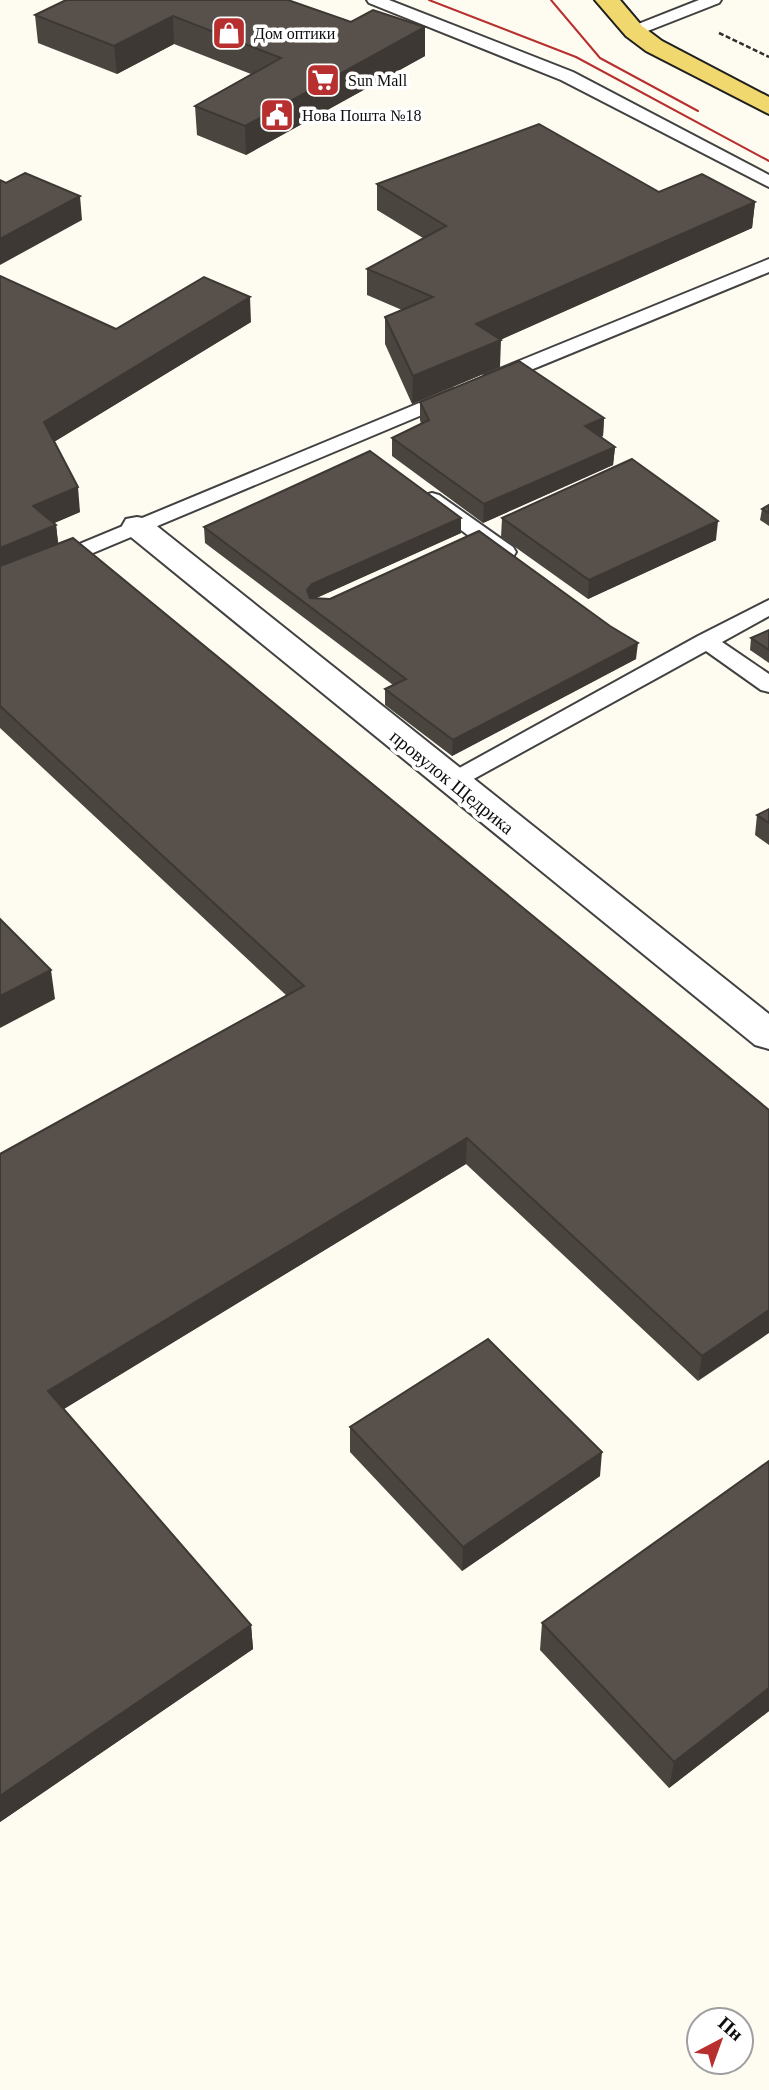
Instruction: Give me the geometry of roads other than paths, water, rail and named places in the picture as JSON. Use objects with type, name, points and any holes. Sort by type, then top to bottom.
[{"type":"main road","points":[[607,0],[634,31],[654,46],[769,107]]},
{"type":"street","name":"провулок Щедрика","points":[[137,526],[769,1035]]},
{"type":"lane","points":[[375,0],[566,76],[769,182]]},
{"type":"lane","points":[[634,31],[713,0]]},
{"type":"lane","points":[[0,585],[769,265]]},
{"type":"lane","points":[[349,438],[371,454]]},
{"type":"lane","points":[[415,486],[524,566]]},
{"type":"lane","points":[[457,546],[506,525]]},
{"type":"lane","points":[[452,782],[769,607]]},
{"type":"lane","points":[[706,641],[769,685]]},
{"type":"tram line","points":[[429,0],[576,57],[769,161]]},
{"type":"tram line","points":[[551,0],[600,58],[698,111]]},
{"type":"place","name":"Дом оптики","points":[[229,33]]},
{"type":"place","name":"Sun Mall","points":[[323,80]]},
{"type":"place","name":"Нова Пошта №18","points":[[277,115]]}]
